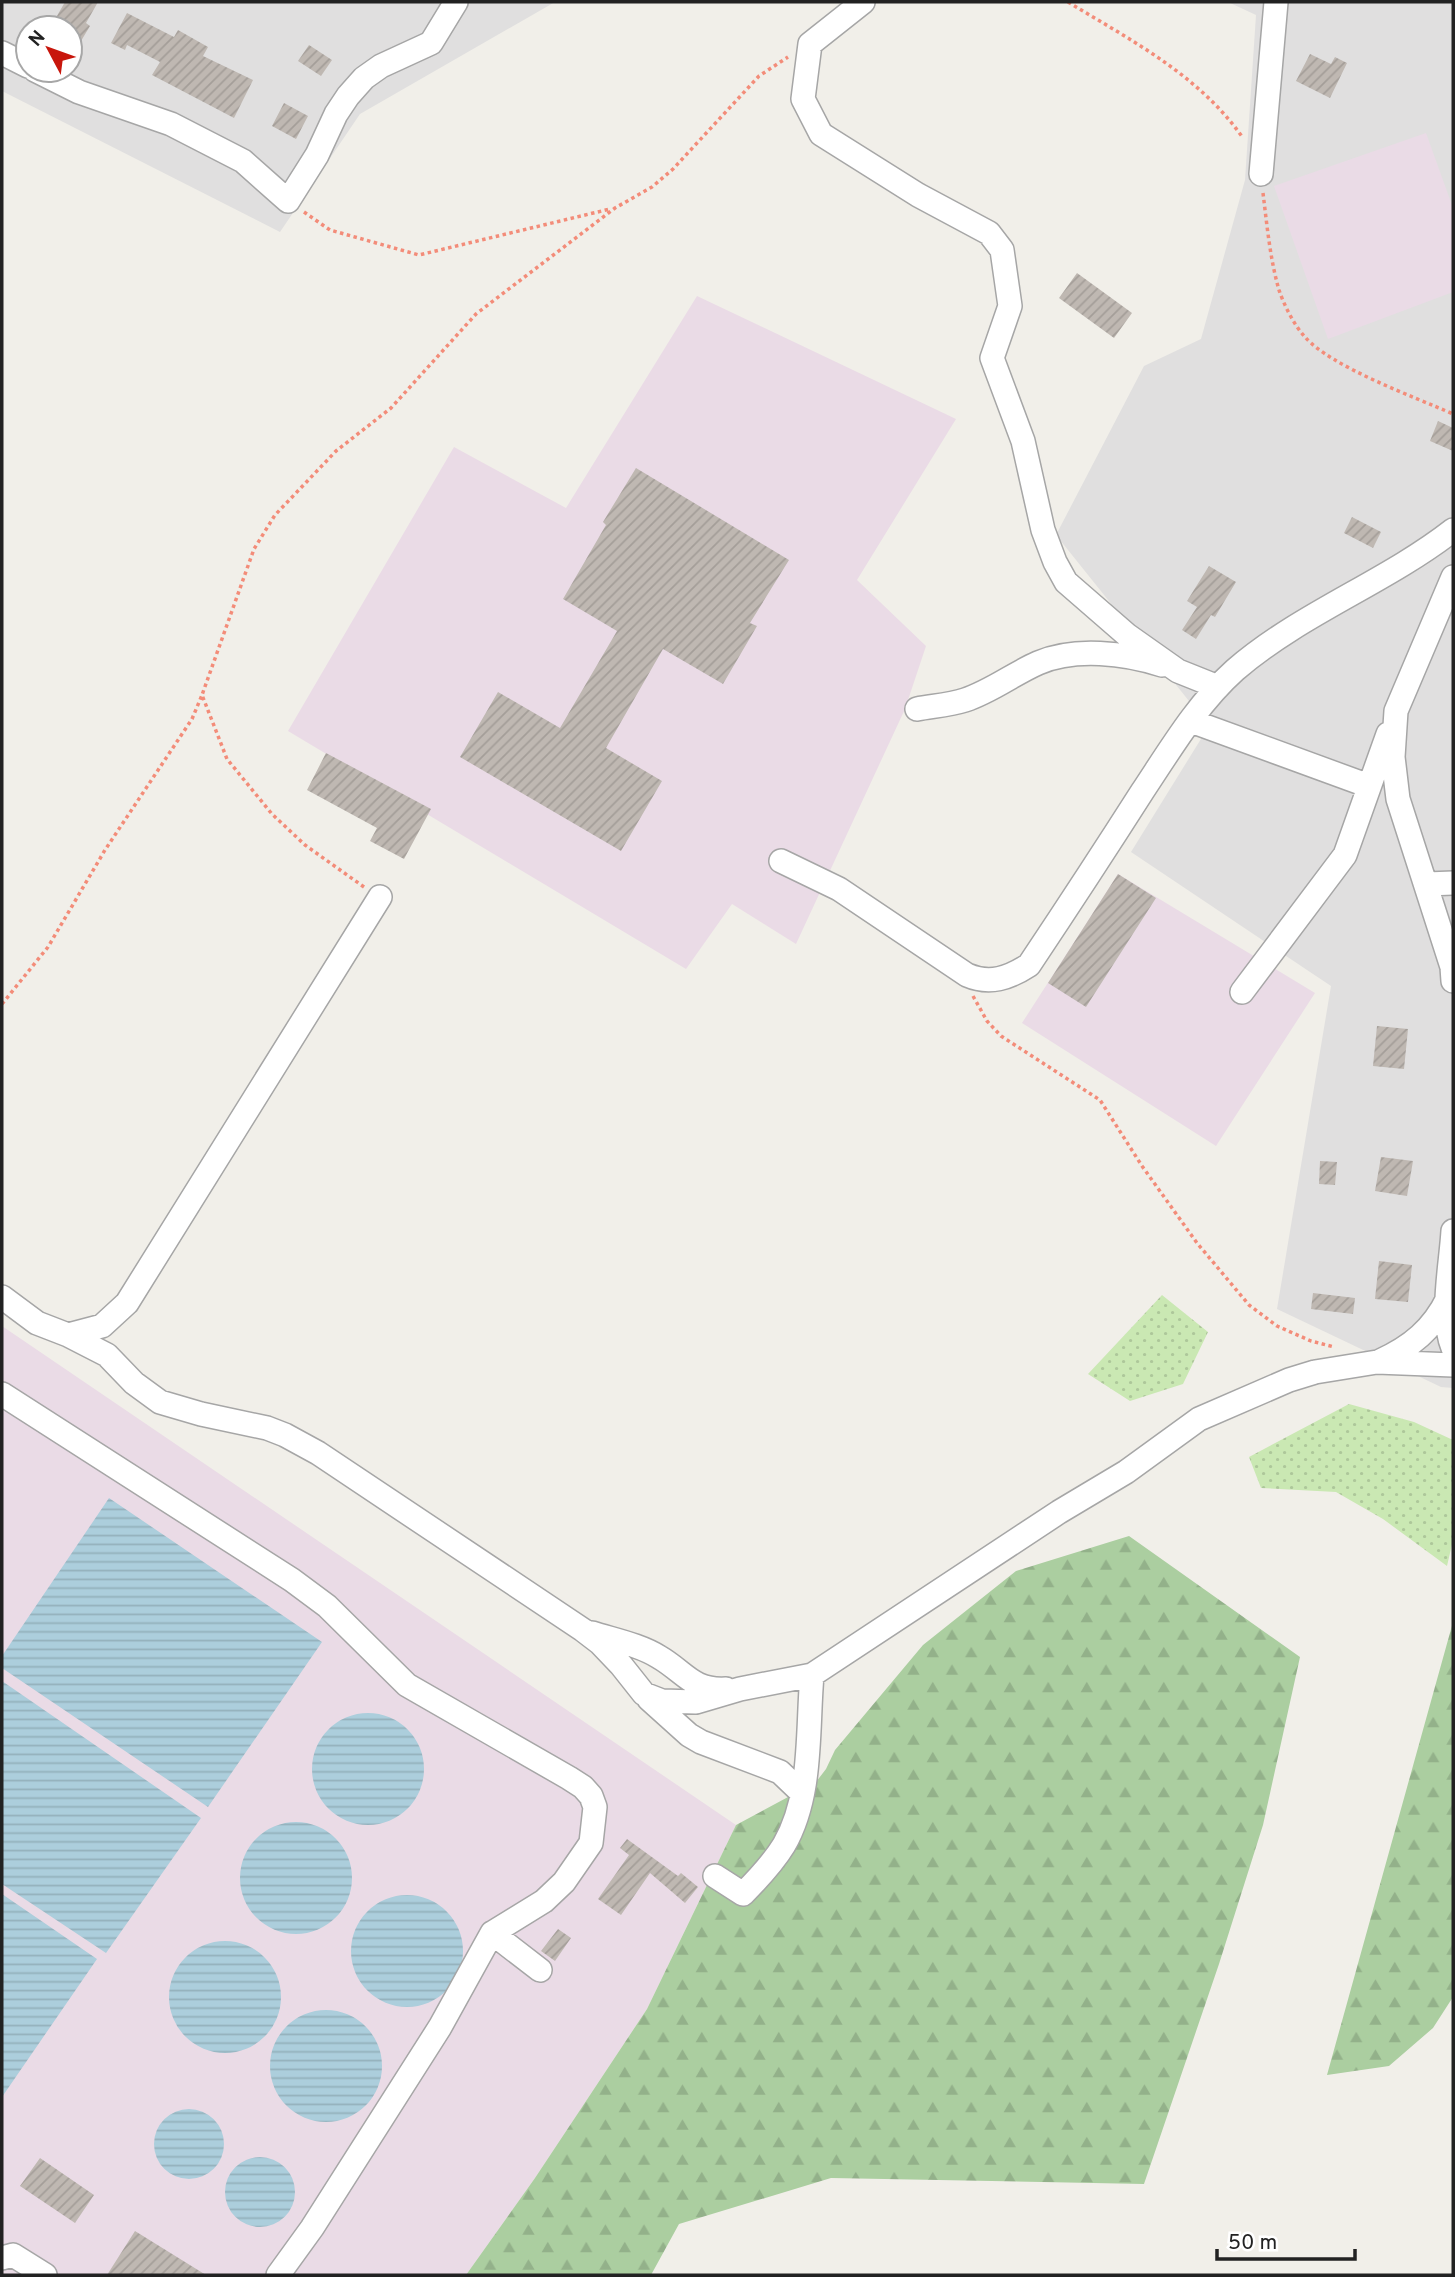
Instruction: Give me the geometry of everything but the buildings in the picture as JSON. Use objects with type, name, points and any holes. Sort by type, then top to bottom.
[{"type":"street","points":[[63,84],[171,124],[243,162],[288,201],[317,155],[336,114],[348,96],[364,78],[381,66],[431,43],[456,2]]},
{"type":"street","points":[[863,2],[810,44],[803,99],[821,134],[918,195],[989,233],[1002,250],[1010,306],[992,358],[1023,441],[1043,530],[1055,562],[1066,582],[1083,598],[1127,635],[1178,671]]},
{"type":"street","points":[[1261,174],[1276,2]]},
{"type":"street","points":[[781,861],[839,888],[967,975],[985,981],[1010,977],[1029,965],[1191,721],[1218,687],[1254,655],[1296,626],[1424,553],[1453,530]]},
{"type":"street","points":[[1242,992],[1345,855],[1396,711],[1453,577]]},
{"type":"street","points":[[917,709],[965,700],[1006,682],[1039,663],[1083,654],[1148,661],[1218,687]]},
{"type":"street","points":[[1396,711],[1393,757],[1398,799],[1427,884],[1452,967],[1453,981]]},
{"type":"street","points":[[1191,721],[1370,786]]},
{"type":"street","points":[[1427,884],[1453,883]]},
{"type":"street","points":[[68,1335],[102,1325],[127,1303],[380,898]]},
{"type":"street","points":[[1453,1231],[1447,1334],[1453,1348]]},
{"type":"street","points":[[1377,1362],[1411,1344],[1427,1330],[1438,1317],[1449,1296]]},
{"type":"street","points":[[2,1297],[37,1323],[107,1355],[134,1383],[160,1402],[267,1428],[318,1453],[583,1630],[621,1665],[643,1694],[689,1735],[780,1772],[802,1793]]},
{"type":"street","points":[[643,1694],[662,1702],[696,1702],[740,1689],[811,1675],[1059,1512],[1126,1472],[1199,1419],[1289,1380],[1315,1372],[1377,1362],[1453,1365]]},
{"type":"street","points":[[2,1394],[292,1580],[327,1606],[407,1685],[583,1787],[591,1796],[595,1807],[591,1843],[564,1882],[544,1901],[492,1933],[440,2028],[312,2228],[278,2275]]},
{"type":"street","points":[[583,1630],[659,1657],[693,1684],[713,1690],[740,1689]]},
{"type":"street","points":[[715,1876],[743,1894],[773,1861],[785,1843],[799,1810],[802,1793],[811,1675]]},
{"type":"street","points":[[492,1933],[540,1970]]},
{"type":"street","points":[[2,2258],[13,2255],[45,2275]]},
{"type":"path","points":[[1068,2],[1175,68],[1219,106],[1250,147],[1261,174],[1271,256],[1279,291],[1305,338],[1326,354],[1352,368],[1453,414]]},
{"type":"path","points":[[2,1004],[48,947],[105,850],[192,719],[254,549],[275,514],[336,451],[391,408],[476,314],[615,208],[652,187],[673,169],[759,76],[810,44]]},
{"type":"path","points":[[288,201],[330,230],[419,256],[615,208]]},
{"type":"path","points":[[202,695],[227,759],[272,814],[336,870],[380,898]]},
{"type":"path","points":[[967,975],[974,999],[993,1029],[1100,1100],[1142,1166],[1197,1243],[1249,1305],[1277,1326],[1311,1341],[1343,1350]]},
{"type":"shaded area","points":[[2,2],[555,2],[360,114],[280,232],[2,91]]},
{"type":"shaded area","points":[[1228,2],[1453,2],[1453,1388],[1441,1387],[1277,1309],[1331,986],[1131,852],[1209,726],[1056,535],[1144,366],[1201,339],[1245,180],[1256,15]]},
{"type":"shaded area","points":[[1426,133],[1453,208],[1453,292],[1328,339],[1274,186]]},
{"type":"shaded area","points":[[697,296],[956,419],[857,580],[926,646],[905,709],[796,944],[732,904],[686,969],[288,731],[454,447],[566,508]]},
{"type":"shaded area","points":[[1118,874],[1315,993],[1216,1146],[1022,1023]]},
{"type":"shaded area","points":[[2,1326],[736,1825],[647,2009],[535,2178],[466,2275],[2,2275]]},
{"type":"green space","points":[[1162,1295],[1208,1332],[1183,1384],[1130,1401],[1088,1374]]},
{"type":"green space","points":[[1349,1404],[1414,1422],[1453,1440],[1453,1540],[1447,1566],[1383,1519],[1336,1492],[1261,1488],[1249,1457]]},
{"type":"green space","points":[[1129,1536],[1300,1657],[1263,1825],[1144,2184],[831,2178],[679,2224],[651,2275],[466,2275],[535,2178],[647,2009],[736,1825],[816,1782],[835,1750],[923,1645],[1016,1571]]},
{"type":"green space","points":[[1453,1622],[1453,1997],[1433,2028],[1389,2066],[1327,2075]]},
{"type":"water","points":[[109,1498],[322,1642],[208,1807],[2,1668],[2,1656]]},
{"type":"water","points":[[2,1681],[201,1818],[106,1953],[2,1884]]},
{"type":"water","points":[[368,1713],[390,1717],[408,1729],[420,1747],[424,1769],[420,1791],[408,1809],[390,1821],[368,1825],[346,1821],[328,1809],[316,1791],[312,1769],[316,1747],[328,1729],[346,1717]]},
{"type":"water","points":[[296,1822],[318,1826],[336,1838],[348,1856],[352,1878],[348,1900],[336,1918],[318,1930],[296,1934],[274,1930],[256,1918],[244,1900],[240,1878],[244,1856],[256,1838],[274,1826]]},
{"type":"water","points":[[2,1894],[97,1959],[2,2097]]},
{"type":"water","points":[[407,1895],[428,1899],[447,1911],[459,1930],[463,1951],[459,1972],[447,1991],[428,2003],[407,2007],[386,2003],[367,1991],[355,1972],[351,1951],[355,1930],[367,1911],[386,1899]]},
{"type":"water","points":[[225,1941],[247,1945],[265,1957],[277,1975],[281,1997],[277,2019],[265,2037],[247,2049],[225,2053],[203,2049],[185,2037],[173,2019],[169,1997],[173,1975],[185,1957],[203,1945]]},
{"type":"water","points":[[326,2010],[348,2014],[366,2026],[378,2044],[382,2066],[378,2088],[366,2106],[348,2118],[326,2122],[304,2118],[286,2106],[274,2088],[270,2066],[274,2044],[286,2026],[304,2014]]},
{"type":"water","points":[[189,2109],[208,2115],[218,2125],[224,2144],[218,2163],[208,2173],[189,2179],[170,2173],[160,2163],[154,2144],[160,2125],[170,2115]]},
{"type":"water","points":[[260,2157],[279,2163],[289,2173],[295,2192],[289,2211],[279,2221],[260,2227],[241,2221],[231,2211],[225,2192],[231,2173],[241,2163]]}]
